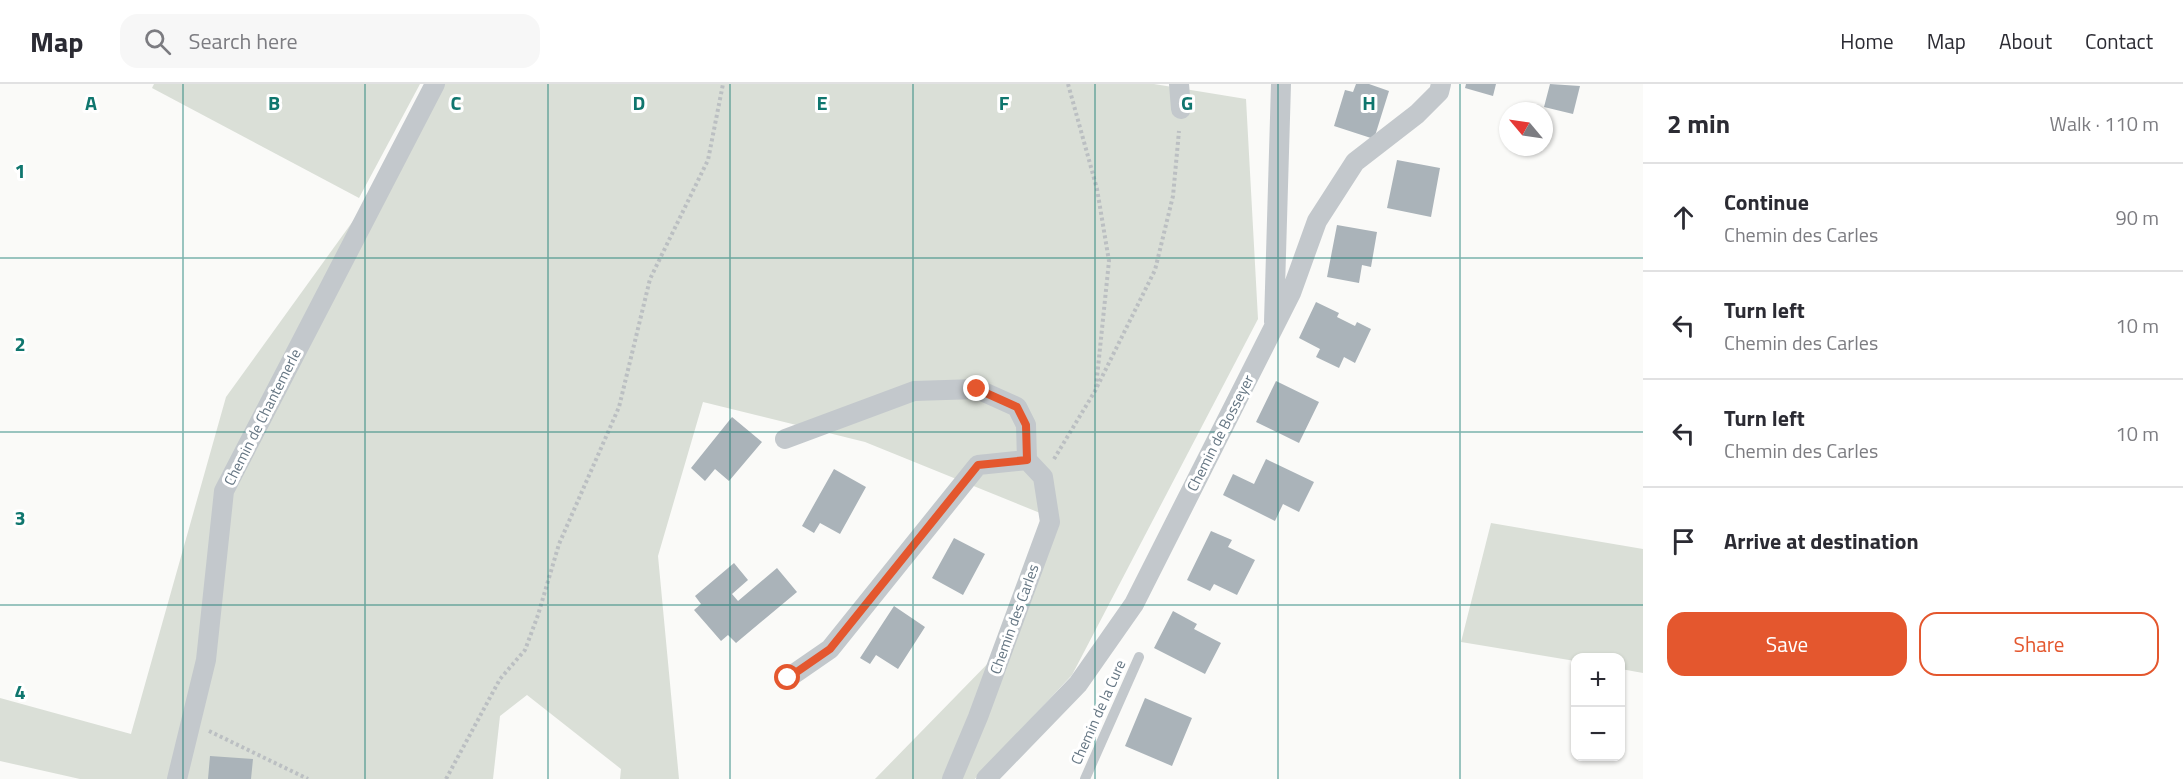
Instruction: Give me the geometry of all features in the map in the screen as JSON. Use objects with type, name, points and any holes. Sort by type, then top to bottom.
[{"type":"street","name":"Chemin de Chantemerle","points":[[177,779],[207,660],[224,491],[435,84]]},
{"type":"street","points":[[1179,84],[1181,110]]},
{"type":"street","points":[[1273,328],[1281,84]]},
{"type":"street","name":"Chemin de Bosseyer","points":[[986,779],[1078,684],[1134,604],[1292,293],[1317,221],[1355,162],[1417,114],[1439,92],[1442,84]]},
{"type":"street","points":[[785,439],[914,391],[977,389],[1017,407],[1026,425],[1027,460],[1043,477]]},
{"type":"street","points":[[788,678],[830,649],[978,465],[1027,460]]},
{"type":"street","name":"Chemin des Carles","points":[[952,779],[978,717],[1050,522],[1043,477]]},
{"type":"lane","name":"Chemin de la Cure","points":[[1085,779],[1139,657]]},
{"type":"path","points":[[446,779],[500,679],[525,650],[559,544],[619,407],[650,279],[708,160],[723,84]]},
{"type":"path","points":[[1068,84],[1098,189],[1109,261],[1095,391]]},
{"type":"path","points":[[1043,477],[1095,391],[1155,270],[1173,196],[1181,110]]},
{"type":"path","points":[[191,722],[308,779]]},
{"type":"shaded area","points":[[154,84],[420,84],[359,198],[152,88]]},
{"type":"shaded area","points":[[429,84],[1154,84],[1246,99],[1258,319],[1072,675],[975,779],[875,779],[999,652],[1045,515],[865,442],[703,402],[658,556],[679,779],[620,779],[621,769],[527,695],[500,716],[493,779],[80,779],[0,761],[0,698],[131,734],[226,397],[366,203]]},
{"type":"shaded area","points":[[1491,523],[1643,549],[1643,673],[1625,670],[1625,653],[1571,653],[1571,660],[1461,642]]},
{"type":"building","points":[[1356,84],[1369,84],[1389,91],[1374,139],[1334,126],[1345,90],[1353,92]]},
{"type":"building","points":[[1466,84],[1496,84],[1493,96],[1465,88]]},
{"type":"building","points":[[1550,84],[1580,86],[1573,114],[1553,109],[1553,102],[1545,102]]},
{"type":"building","points":[[1397,160],[1440,168],[1431,217],[1387,208]]},
{"type":"building","points":[[1337,225],[1377,232],[1371,267],[1362,265],[1359,283],[1327,277]]},
{"type":"building","points":[[1316,302],[1339,313],[1337,317],[1355,326],[1357,322],[1371,329],[1355,363],[1344,357],[1339,368],[1316,357],[1320,349],[1299,338]]},
{"type":"building","points":[[1276,381],[1319,402],[1299,443],[1256,422]]},
{"type":"building","points":[[732,417],[762,442],[729,481],[715,469],[705,481],[691,468]]},
{"type":"building","points":[[1266,459],[1314,482],[1299,512],[1283,504],[1275,521],[1223,495],[1233,474],[1254,484]]},
{"type":"building","points":[[834,469],[866,487],[840,534],[820,523],[814,533],[802,526]]},
{"type":"building","points":[[1211,531],[1232,540],[1228,547],[1255,560],[1237,595],[1214,584],[1210,591],[1187,580]]},
{"type":"building","points":[[954,538],[985,554],[963,595],[932,578]]},
{"type":"building","points":[[734,563],[748,580],[732,594],[738,601],[777,568],[797,592],[736,643],[728,635],[721,641],[694,610],[701,604],[695,596]]},
{"type":"building","points":[[894,606],[925,627],[898,669],[876,655],[870,664],[860,658]]},
{"type":"building","points":[[1173,611],[1197,624],[1194,629],[1221,643],[1205,674],[1154,648]]},
{"type":"building","points":[[1145,698],[1192,718],[1172,766],[1125,746]]},
{"type":"building","points":[[210,756],[253,759],[251,779],[208,779]]},
{"type":"route","points":[[788,678],[830,649],[978,465],[1027,460],[1026,425],[1017,407],[977,389]]}]
